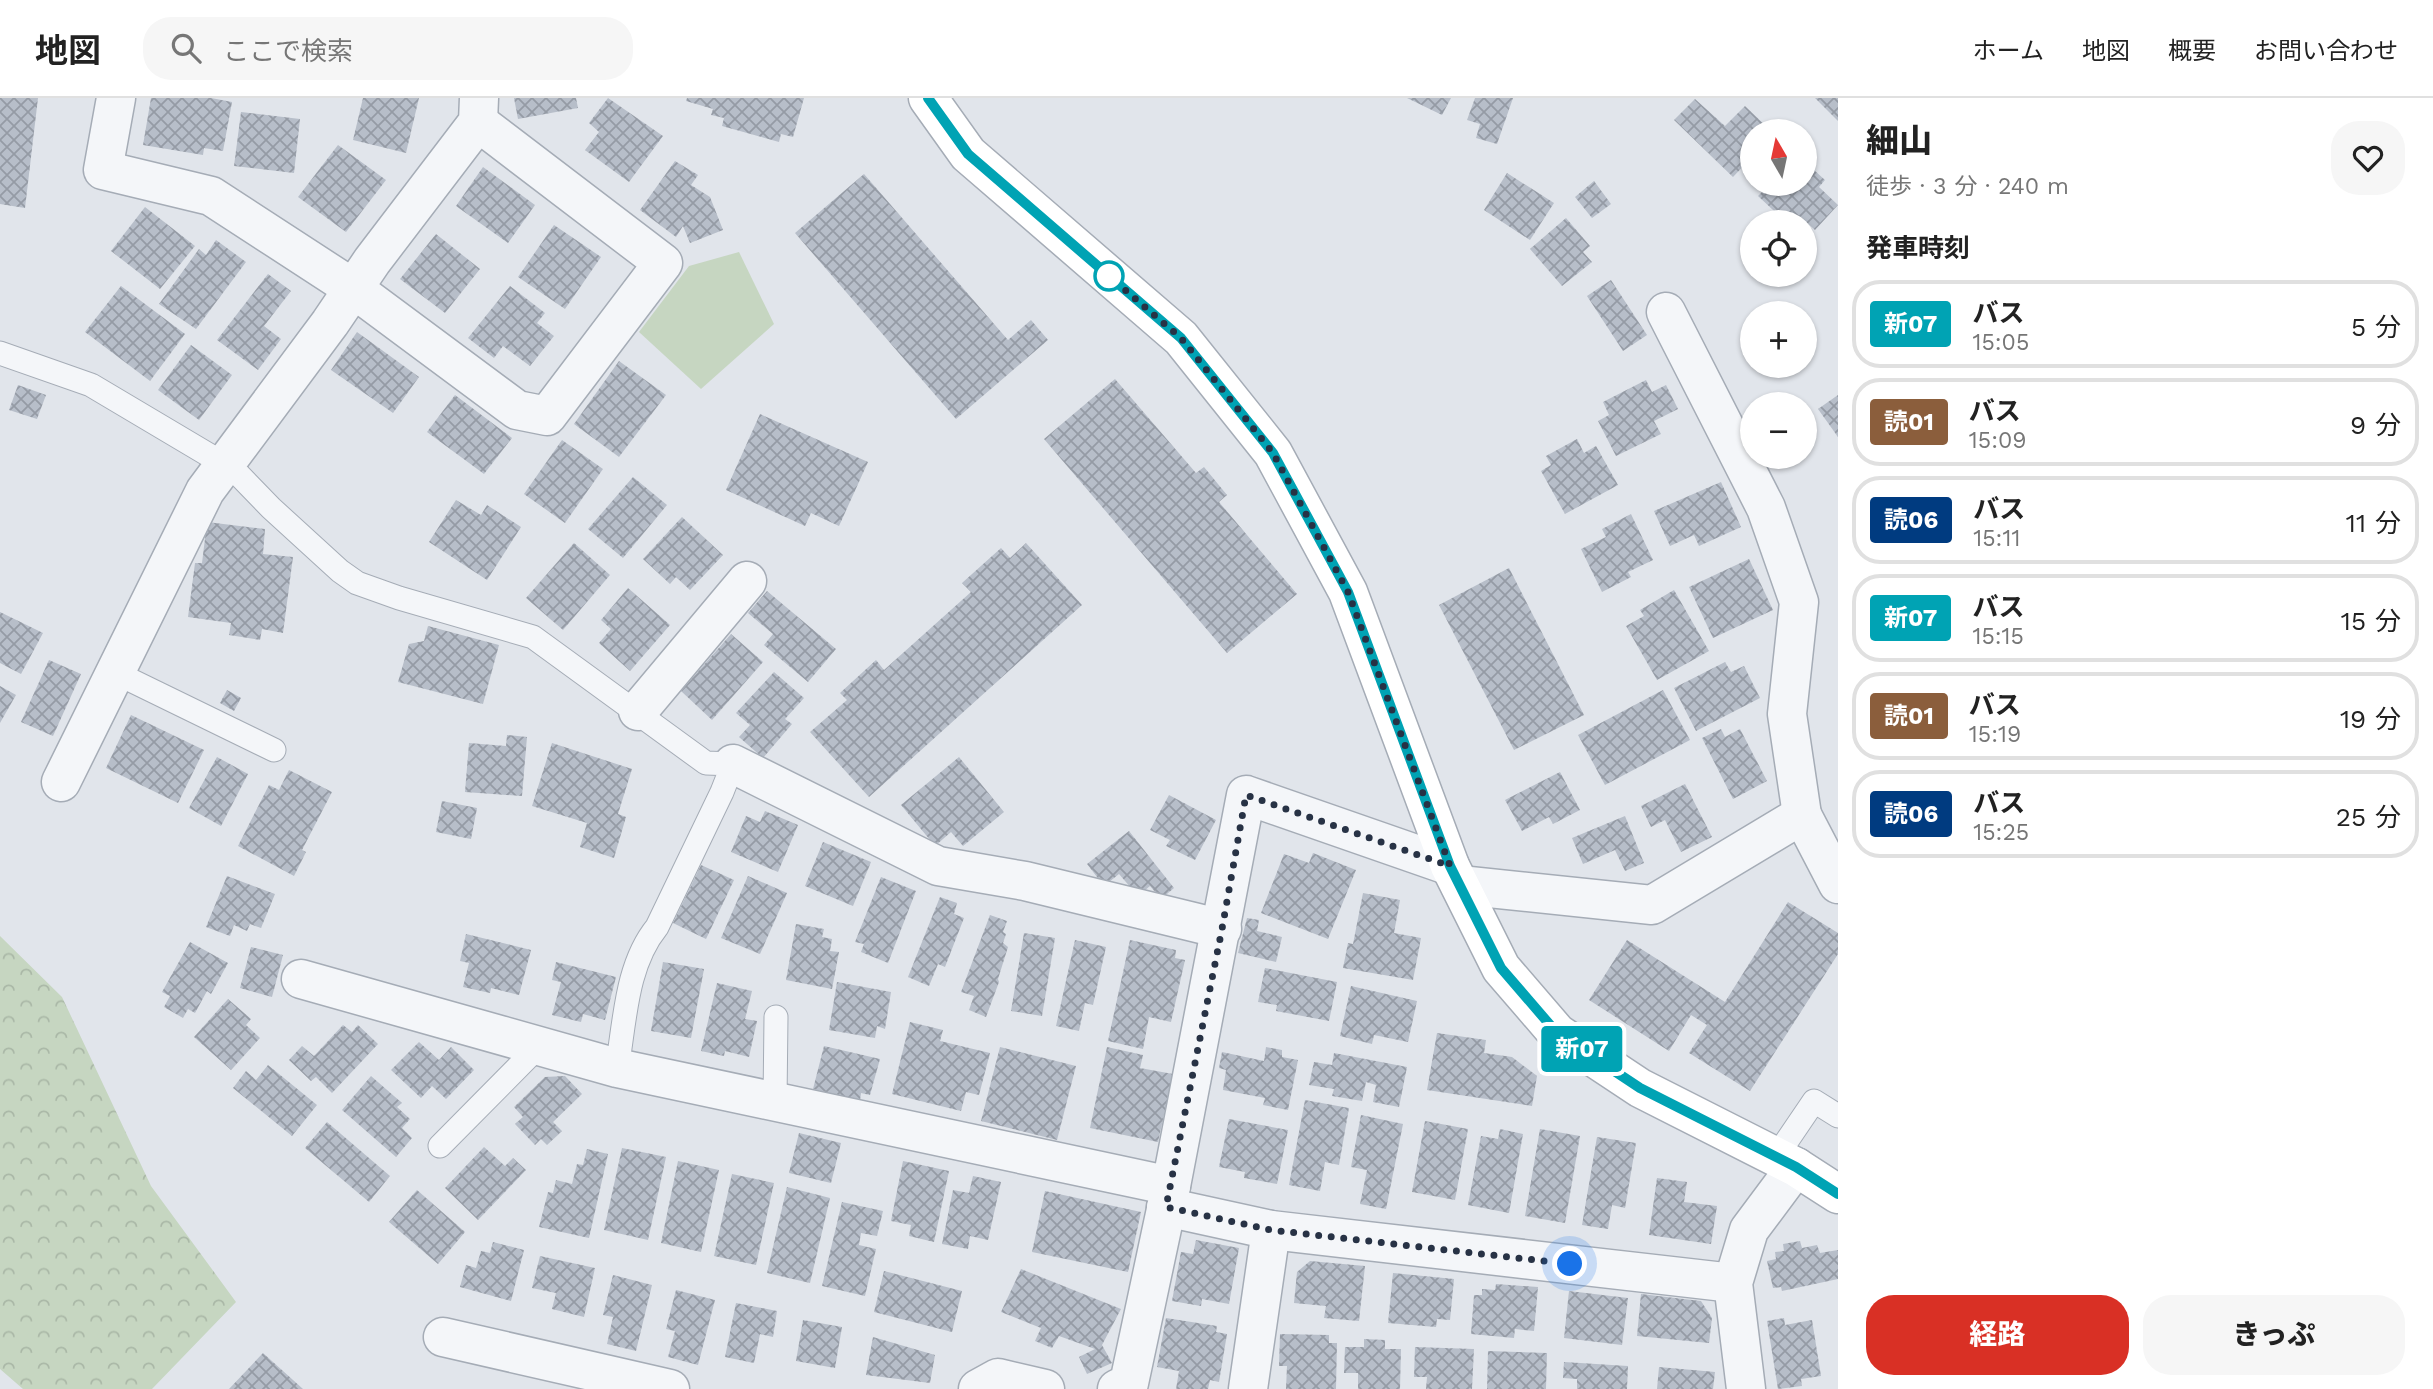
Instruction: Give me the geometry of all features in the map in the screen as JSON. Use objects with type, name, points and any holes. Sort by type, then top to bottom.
[{"type":"main road","points":[[928,98],[968,154],[1181,338],[1273,453],[1348,592],[1455,875],[1501,968],[1557,1033],[1640,1088],[1786,1162],[1838,1194]]},
{"type":"street","points":[[61,782],[205,491],[354,289],[478,110],[663,263],[547,416],[517,410],[354,289],[211,196],[103,170],[116,98]]},
{"type":"street","points":[[1666,312],[1766,508],[1799,602],[1787,714],[1802,815],[1838,884]]},
{"type":"street","points":[[638,711],[747,581]]},
{"type":"street","points":[[733,764],[938,866],[1025,881],[1222,929]]},
{"type":"street","points":[[1116,1389],[1129,1383],[1222,929],[1246,795],[1455,875],[1651,905],[1802,815]]},
{"type":"street","points":[[301,979],[617,1068],[775,1101],[1168,1196],[1271,1230],[1733,1283]]},
{"type":"street","points":[[1746,1389],[1733,1283],[1749,1230],[1786,1162]]},
{"type":"street","points":[[1248,1389],[1271,1230]]},
{"type":"street","points":[[443,1337],[670,1389]]},
{"type":"street","points":[[978,1389],[998,1378],[1045,1389]]},
{"type":"lane","points":[[0,353],[91,385],[224,464],[340,571],[357,583],[399,598],[533,636],[706,763],[733,764],[722,792],[634,970],[617,1068]]},
{"type":"lane","points":[[116,673],[274,750]]},
{"type":"lane","points":[[775,1101],[776,1017]]},
{"type":"lane","points":[[440,1146],[539,1046]]},
{"type":"lane","points":[[1786,1162],[1814,1101],[1838,1116]]},
{"type":"green space","points":[[739,252],[774,324],[701,389],[639,332],[689,266]]},
{"type":"green space","points":[[0,936],[62,997],[151,1186],[236,1302],[152,1389],[23,1389],[0,1369]]},
{"type":"building","points":[[0,98],[38,98],[25,208],[0,204]]},
{"type":"building","points":[[151,98],[211,98],[232,102],[223,151],[204,148],[203,155],[143,145]]},
{"type":"building","points":[[363,98],[419,98],[406,153],[353,140]]},
{"type":"building","points":[[514,98],[576,98],[578,108],[518,119]]},
{"type":"building","points":[[608,98],[663,136],[629,182],[585,150],[599,132],[589,123]]},
{"type":"building","points":[[687,98],[804,98],[793,137],[781,134],[779,142],[722,126],[724,118],[711,115],[713,109],[686,101]]},
{"type":"building","points":[[1407,98],[1451,98],[1442,115]]},
{"type":"building","points":[[1475,98],[1513,98],[1497,144],[1476,138],[1480,124],[1467,120]]},
{"type":"building","points":[[1815,98],[1838,98],[1838,121]]},
{"type":"building","points":[[1695,99],[1725,126],[1745,106],[1759,119],[1740,119],[1740,170],[1733,177],[1674,120]]},
{"type":"building","points":[[241,112],[300,119],[294,173],[234,166]]},
{"type":"building","points":[[338,145],[386,180],[346,232],[298,197]]},
{"type":"building","points":[[675,161],[698,175],[691,185],[710,197],[723,230],[690,243],[683,226],[676,237],[640,210]]},
{"type":"building","points":[[483,167],[535,205],[508,243],[456,206]]},
{"type":"building","points":[[1507,173],[1554,203],[1530,240],[1484,210]]},
{"type":"building","points":[[1817,173],[1825,180],[1819,187],[1838,205],[1817,228],[1817,210],[1773,210],[1758,196],[1817,196]]},
{"type":"building","points":[[864,174],[1008,340],[1031,320],[1048,340],[956,419],[795,233]]},
{"type":"building","points":[[1594,181],[1611,204],[1592,218],[1575,197]]},
{"type":"building","points":[[145,207],[195,246],[160,289],[111,251]]},
{"type":"building","points":[[1566,218],[1590,246],[1583,252],[1592,262],[1562,286],[1530,249]]},
{"type":"building","points":[[554,225],[601,257],[565,309],[518,277]]},
{"type":"building","points":[[436,234],[480,269],[445,313],[400,279]]},
{"type":"building","points":[[216,240],[246,262],[196,329],[159,304],[199,249],[206,255]]},
{"type":"building","points":[[268,274],[291,291],[264,326],[281,339],[258,370],[217,340]]},
{"type":"building","points":[[1611,280],[1647,335],[1623,351],[1587,296]]},
{"type":"building","points":[[121,286],[185,334],[150,381],[85,332]]},
{"type":"building","points":[[510,286],[545,313],[537,323],[554,336],[530,366],[503,346],[494,358],[468,338]]},
{"type":"building","points":[[357,332],[419,377],[393,413],[331,370]]},
{"type":"building","points":[[191,345],[232,375],[199,420],[158,390]]},
{"type":"building","points":[[619,361],[666,395],[619,457],[574,424]]},
{"type":"building","points":[[1115,379],[1196,473],[1204,467],[1227,495],[1219,502],[1297,594],[1227,653],[1044,439]]},
{"type":"building","points":[[1646,380],[1652,392],[1666,385],[1678,409],[1654,421],[1661,434],[1616,456],[1598,421],[1609,415],[1603,402]]},
{"type":"building","points":[[18,385],[46,395],[37,419],[9,410]]},
{"type":"building","points":[[455,395],[512,438],[484,474],[427,432]]},
{"type":"building","points":[[1838,395],[1838,437],[1818,409]]},
{"type":"building","points":[[760,414],[868,462],[839,526],[811,513],[805,526],[726,490]]},
{"type":"building","points":[[1577,439],[1584,453],[1596,446],[1618,485],[1565,514],[1541,471],[1551,465],[1546,456]]},
{"type":"building","points":[[562,440],[603,469],[565,523],[524,494]]},
{"type":"building","points":[[633,477],[667,505],[623,558],[588,529]]},
{"type":"building","points":[[1721,482],[1741,527],[1699,546],[1694,535],[1670,546],[1654,511]]},
{"type":"building","points":[[456,500],[481,515],[487,505],[521,527],[487,580],[429,542]]},
{"type":"building","points":[[1631,514],[1653,560],[1628,572],[1631,577],[1602,592],[1581,549],[1606,537],[1602,529]]},
{"type":"building","points":[[682,517],[723,555],[690,590],[676,577],[670,584],[643,559]]},
{"type":"building","points":[[207,522],[265,529],[263,554],[293,557],[283,633],[262,629],[260,640],[229,635],[231,623],[188,617],[195,563],[202,563]]},
{"type":"building","points":[[574,543],[610,575],[563,630],[526,598]]},
{"type":"building","points":[[1026,543],[1082,605],[869,797],[810,732],[847,700],[840,693],[876,660],[884,670],[971,592],[962,583],[1001,548],[1010,558]]},
{"type":"building","points":[[1749,559],[1773,610],[1713,638],[1689,587]]},
{"type":"building","points":[[1509,568],[1584,715],[1514,750],[1439,605]]},
{"type":"building","points":[[628,588],[670,625],[630,671],[599,643],[611,629],[601,620]]},
{"type":"building","points":[[1674,590],[1709,651],[1657,680],[1626,626],[1644,616],[1640,610]]},
{"type":"building","points":[[767,591],[836,649],[808,682],[764,645],[773,634],[748,613]]},
{"type":"building","points":[[0,612],[43,633],[21,674],[0,663]]},
{"type":"building","points":[[428,626],[499,645],[483,704],[398,682],[409,644],[424,641]]},
{"type":"building","points":[[731,634],[763,662],[712,720],[681,691]]},
{"type":"building","points":[[49,660],[81,674],[53,736],[21,722]]},
{"type":"building","points":[[1725,662],[1731,672],[1744,666],[1760,698],[1696,731],[1674,688]]},
{"type":"building","points":[[774,672],[804,698],[785,719],[792,724],[763,758],[739,737],[750,725],[736,713]]},
{"type":"building","points":[[0,686],[16,695],[0,723]]},
{"type":"building","points":[[227,690],[241,698],[234,711],[220,703]]},
{"type":"building","points":[[1663,690],[1690,740],[1605,785],[1578,735]]},
{"type":"building","points":[[131,715],[204,750],[178,803],[106,768]]},
{"type":"building","points":[[1721,729],[1725,737],[1740,729],[1767,781],[1733,799],[1702,738]]},
{"type":"building","points":[[507,735],[527,737],[522,796],[465,792],[469,743],[506,746]]},
{"type":"building","points":[[552,743],[632,769],[618,814],[626,817],[614,858],[580,847],[587,823],[532,806]]},
{"type":"building","points":[[217,757],[248,774],[221,826],[189,808]]},
{"type":"building","points":[[959,757],[1004,812],[963,846],[951,832],[935,846],[901,805]]},
{"type":"building","points":[[289,770],[332,792],[302,850],[306,852],[294,876],[238,846],[269,785],[279,790]]},
{"type":"building","points":[[1560,772],[1580,810],[1553,824],[1549,817],[1522,831],[1505,800]]},
{"type":"building","points":[[1685,784],[1712,837],[1681,852],[1665,820],[1651,827],[1641,806]]},
{"type":"building","points":[[1169,795],[1216,820],[1195,860],[1166,846],[1170,840],[1150,830]]},
{"type":"building","points":[[442,801],[477,808],[471,839],[436,832]]},
{"type":"building","points":[[765,811],[798,825],[778,872],[731,852],[746,816],[760,822]]},
{"type":"building","points":[[1625,816],[1644,863],[1625,871],[1615,850],[1583,864],[1572,838]]},
{"type":"building","points":[[1129,831],[1174,888],[1161,899],[1150,886],[1138,896],[1119,874],[1104,886],[1087,864]]},
{"type":"building","points":[[823,842],[871,862],[853,906],[805,886]]},
{"type":"building","points":[[1313,853],[1356,870],[1328,939],[1261,913],[1284,854],[1309,863]]},
{"type":"building","points":[[701,865],[734,880],[706,939],[673,923]]},
{"type":"building","points":[[227,876],[275,894],[261,928],[250,924],[247,931],[234,925],[230,936],[206,927]]},
{"type":"building","points":[[748,876],[787,893],[760,954],[721,938]]},
{"type":"building","points":[[881,877],[916,891],[888,963],[861,952],[864,944],[855,942]]},
{"type":"building","points":[[1363,893],[1400,900],[1394,933],[1421,938],[1413,980],[1343,968],[1348,943],[1353,944]]},
{"type":"building","points":[[940,897],[957,903],[954,914],[964,918],[945,967],[938,964],[929,986],[908,977]]},
{"type":"building","points":[[1788,902],[1838,933],[1838,954],[1750,1091],[1689,1053],[1707,1025],[1691,1015],[1669,1051],[1589,1000],[1627,940],[1725,1002]]},
{"type":"building","points":[[990,915],[1007,921],[1003,943],[1008,947],[986,1017],[969,1010],[974,996],[961,992]]},
{"type":"building","points":[[1247,918],[1259,920],[1257,931],[1282,937],[1276,962],[1238,953]]},
{"type":"building","points":[[796,924],[824,929],[822,937],[832,939],[830,951],[839,952],[832,989],[786,980]]},
{"type":"building","points":[[1024,933],[1055,938],[1042,1016],[1011,1011]]},
{"type":"building","points":[[466,934],[531,950],[519,995],[491,988],[490,993],[463,987],[469,963],[460,961]]},
{"type":"building","points":[[1075,940],[1106,947],[1093,1005],[1085,1003],[1079,1031],[1056,1026]]},
{"type":"building","points":[[1130,940],[1176,950],[1175,958],[1185,960],[1171,1022],[1149,1017],[1143,1049],[1108,1041]]},
{"type":"building","points":[[190,942],[228,963],[211,994],[207,991],[195,1013],[188,1009],[183,1018],[164,1007],[170,996],[162,992]]},
{"type":"building","points":[[251,947],[283,955],[272,997],[240,988]]},
{"type":"building","points":[[556,962],[616,977],[605,1020],[583,1014],[581,1022],[552,1015],[561,982],[552,980]]},
{"type":"building","points":[[663,962],[704,969],[691,1038],[651,1031]]},
{"type":"building","points":[[1265,968],[1337,982],[1329,1021],[1276,1011],[1277,1005],[1258,1002]]},
{"type":"building","points":[[837,982],[891,992],[885,1029],[877,1026],[875,1038],[829,1030]]},
{"type":"building","points":[[717,983],[752,991],[745,1019],[757,1021],[749,1057],[725,1051],[724,1056],[701,1051]]},
{"type":"building","points":[[1351,986],[1417,1001],[1408,1042],[1374,1035],[1372,1044],[1340,1036]]},
{"type":"building","points":[[228,999],[251,1019],[246,1025],[260,1038],[231,1070],[194,1037]]},
{"type":"building","points":[[910,1022],[943,1030],[940,1041],[990,1053],[979,1095],[966,1092],[961,1111],[892,1094]]},
{"type":"building","points":[[343,1025],[352,1032],[358,1025],[378,1044],[332,1093],[316,1077],[311,1081],[289,1060],[302,1046],[314,1056]]},
{"type":"building","points":[[1437,1033],[1486,1040],[1484,1053],[1512,1057],[1537,1076],[1532,1106],[1427,1090]]},
{"type":"building","points":[[419,1042],[439,1060],[451,1047],[474,1070],[446,1099],[432,1086],[421,1098],[391,1070]]},
{"type":"building","points":[[824,1046],[880,1059],[870,1095],[861,1093],[860,1101],[813,1089]]},
{"type":"building","points":[[1000,1047],[1076,1066],[1057,1140],[981,1121]]},
{"type":"building","points":[[1107,1047],[1143,1055],[1140,1068],[1173,1074],[1158,1142],[1090,1128]]},
{"type":"building","points":[[1266,1047],[1282,1050],[1282,1057],[1298,1060],[1288,1110],[1263,1105],[1265,1098],[1223,1090],[1226,1070],[1219,1068],[1222,1052],[1264,1061]]},
{"type":"building","points":[[1334,1053],[1407,1067],[1399,1107],[1373,1102],[1376,1085],[1366,1082],[1362,1101],[1332,1096],[1334,1089],[1309,1085],[1314,1062],[1332,1065]]},
{"type":"building","points":[[268,1065],[317,1105],[292,1136],[233,1088],[246,1071],[256,1080]]},
{"type":"building","points":[[371,1076],[402,1103],[397,1107],[410,1119],[402,1128],[412,1138],[396,1157],[342,1110]]},
{"type":"building","points":[[565,1076],[582,1094],[553,1122],[562,1131],[547,1145],[541,1139],[535,1145],[515,1124],[523,1117],[514,1107],[545,1077]]},
{"type":"building","points":[[1305,1100],[1349,1108],[1339,1165],[1325,1162],[1320,1191],[1289,1185]]},
{"type":"building","points":[[1361,1115],[1403,1124],[1386,1209],[1360,1204],[1367,1170],[1351,1167]]},
{"type":"building","points":[[1229,1119],[1288,1130],[1277,1184],[1244,1178],[1245,1172],[1219,1167]]},
{"type":"building","points":[[1425,1121],[1468,1129],[1455,1200],[1412,1192]]},
{"type":"building","points":[[327,1122],[390,1176],[369,1202],[305,1148]]},
{"type":"building","points":[[1500,1129],[1523,1134],[1509,1213],[1468,1205],[1481,1136],[1498,1139]]},
{"type":"building","points":[[1540,1129],[1580,1136],[1565,1223],[1525,1216]]},
{"type":"building","points":[[799,1133],[841,1143],[831,1183],[789,1173]]},
{"type":"building","points":[[1597,1137],[1636,1143],[1625,1208],[1612,1205],[1608,1229],[1582,1225]]},
{"type":"building","points":[[484,1147],[505,1166],[513,1158],[526,1170],[478,1220],[445,1188]]},
{"type":"building","points":[[622,1148],[666,1157],[648,1240],[604,1230]]},
{"type":"building","points":[[587,1149],[608,1154],[589,1238],[539,1227],[548,1192],[553,1193],[556,1180],[572,1184],[577,1164],[583,1165]]},
{"type":"building","points":[[678,1161],[719,1170],[701,1252],[661,1243]]},
{"type":"building","points":[[903,1161],[949,1171],[934,1242],[909,1236],[911,1225],[891,1221]]},
{"type":"building","points":[[732,1174],[774,1183],[756,1265],[714,1256]]},
{"type":"building","points":[[973,1176],[1001,1182],[988,1240],[970,1236],[968,1249],[942,1244],[953,1190],[969,1193]]},
{"type":"building","points":[[1657,1178],[1687,1182],[1684,1202],[1717,1206],[1711,1244],[1649,1235]]},
{"type":"building","points":[[787,1187],[830,1198],[810,1283],[767,1273]]},
{"type":"building","points":[[417,1190],[465,1232],[438,1264],[389,1222]]},
{"type":"building","points":[[1045,1191],[1141,1212],[1128,1272],[1032,1252]]},
{"type":"building","points":[[842,1202],[883,1211],[877,1236],[861,1233],[859,1245],[876,1249],[865,1296],[822,1286]]},
{"type":"building","points":[[1196,1240],[1239,1248],[1229,1304],[1202,1299],[1201,1306],[1172,1301],[1181,1252],[1193,1254]]},
{"type":"building","points":[[1800,1241],[1802,1248],[1817,1245],[1820,1253],[1838,1250],[1838,1279],[1782,1291],[1781,1287],[1773,1288],[1767,1261],[1776,1259],[1775,1252],[1784,1251],[1783,1244]]},
{"type":"building","points":[[493,1242],[524,1250],[511,1301],[460,1287],[466,1265],[476,1268],[481,1251],[490,1253]]},
{"type":"building","points":[[540,1256],[595,1268],[584,1317],[552,1309],[556,1293],[532,1288]]},
{"type":"building","points":[[1310,1261],[1365,1266],[1359,1321],[1324,1318],[1326,1306],[1294,1303],[1297,1272]]},
{"type":"building","points":[[1021,1269],[1121,1309],[1102,1345],[1112,1363],[1087,1374],[1079,1357],[1095,1349],[1059,1336],[1052,1348],[1035,1341],[1041,1328],[1001,1312]]},
{"type":"building","points":[[884,1271],[962,1291],[952,1332],[874,1312]]},
{"type":"building","points":[[1393,1273],[1454,1279],[1450,1320],[1437,1319],[1436,1327],[1388,1323]]},
{"type":"building","points":[[613,1275],[652,1285],[636,1351],[607,1344],[613,1317],[603,1315]]},
{"type":"building","points":[[1496,1284],[1538,1287],[1534,1331],[1515,1329],[1514,1338],[1471,1334],[1474,1295],[1482,1295],[1482,1289],[1495,1290]]},
{"type":"building","points":[[676,1290],[715,1300],[698,1365],[668,1357],[675,1331],[666,1329]]},
{"type":"building","points":[[1569,1291],[1628,1298],[1622,1345],[1564,1338]]},
{"type":"building","points":[[1641,1294],[1701,1301],[1712,1318],[1709,1343],[1637,1336]]},
{"type":"building","points":[[736,1303],[777,1311],[773,1337],[760,1334],[754,1363],[725,1357]]},
{"type":"building","points":[[1166,1318],[1217,1326],[1216,1332],[1227,1334],[1219,1382],[1210,1380],[1208,1389],[1176,1389],[1179,1371],[1157,1367]]},
{"type":"building","points":[[1784,1318],[1785,1325],[1812,1320],[1821,1376],[1801,1379],[1802,1386],[1778,1389],[1767,1321]]},
{"type":"building","points":[[803,1320],[842,1327],[835,1368],[796,1361]]},
{"type":"building","points":[[1280,1334],[1329,1335],[1329,1343],[1337,1343],[1336,1389],[1286,1389],[1287,1366],[1279,1366]]},
{"type":"building","points":[[873,1337],[935,1355],[930,1383],[866,1375]]},
{"type":"building","points":[[1364,1339],[1385,1340],[1385,1349],[1401,1349],[1400,1389],[1358,1389],[1358,1373],[1344,1373],[1345,1347],[1364,1347]]},
{"type":"building","points":[[1415,1347],[1474,1349],[1472,1389],[1426,1389],[1427,1377],[1414,1377]]},
{"type":"building","points":[[1488,1351],[1547,1353],[1546,1389],[1487,1389]]},
{"type":"building","points":[[263,1353],[303,1389],[229,1389]]},
{"type":"building","points":[[1564,1362],[1628,1366],[1627,1389],[1577,1389],[1577,1379],[1563,1378]]},
{"type":"building","points":[[1659,1367],[1715,1372],[1713,1389],[1657,1389]]},
{"type":"bus line","name":"新07","points":[[928,98],[968,154],[1181,338],[1273,453],[1348,592],[1450,866],[1501,968],[1557,1033],[1640,1088],[1796,1167],[1838,1194]]},
{"type":"route","points":[[1109,276],[1103,271],[1181,338],[1273,453],[1348,592],[1450,866],[1246,795],[1166,1207],[1271,1230],[1570,1264]]}]
